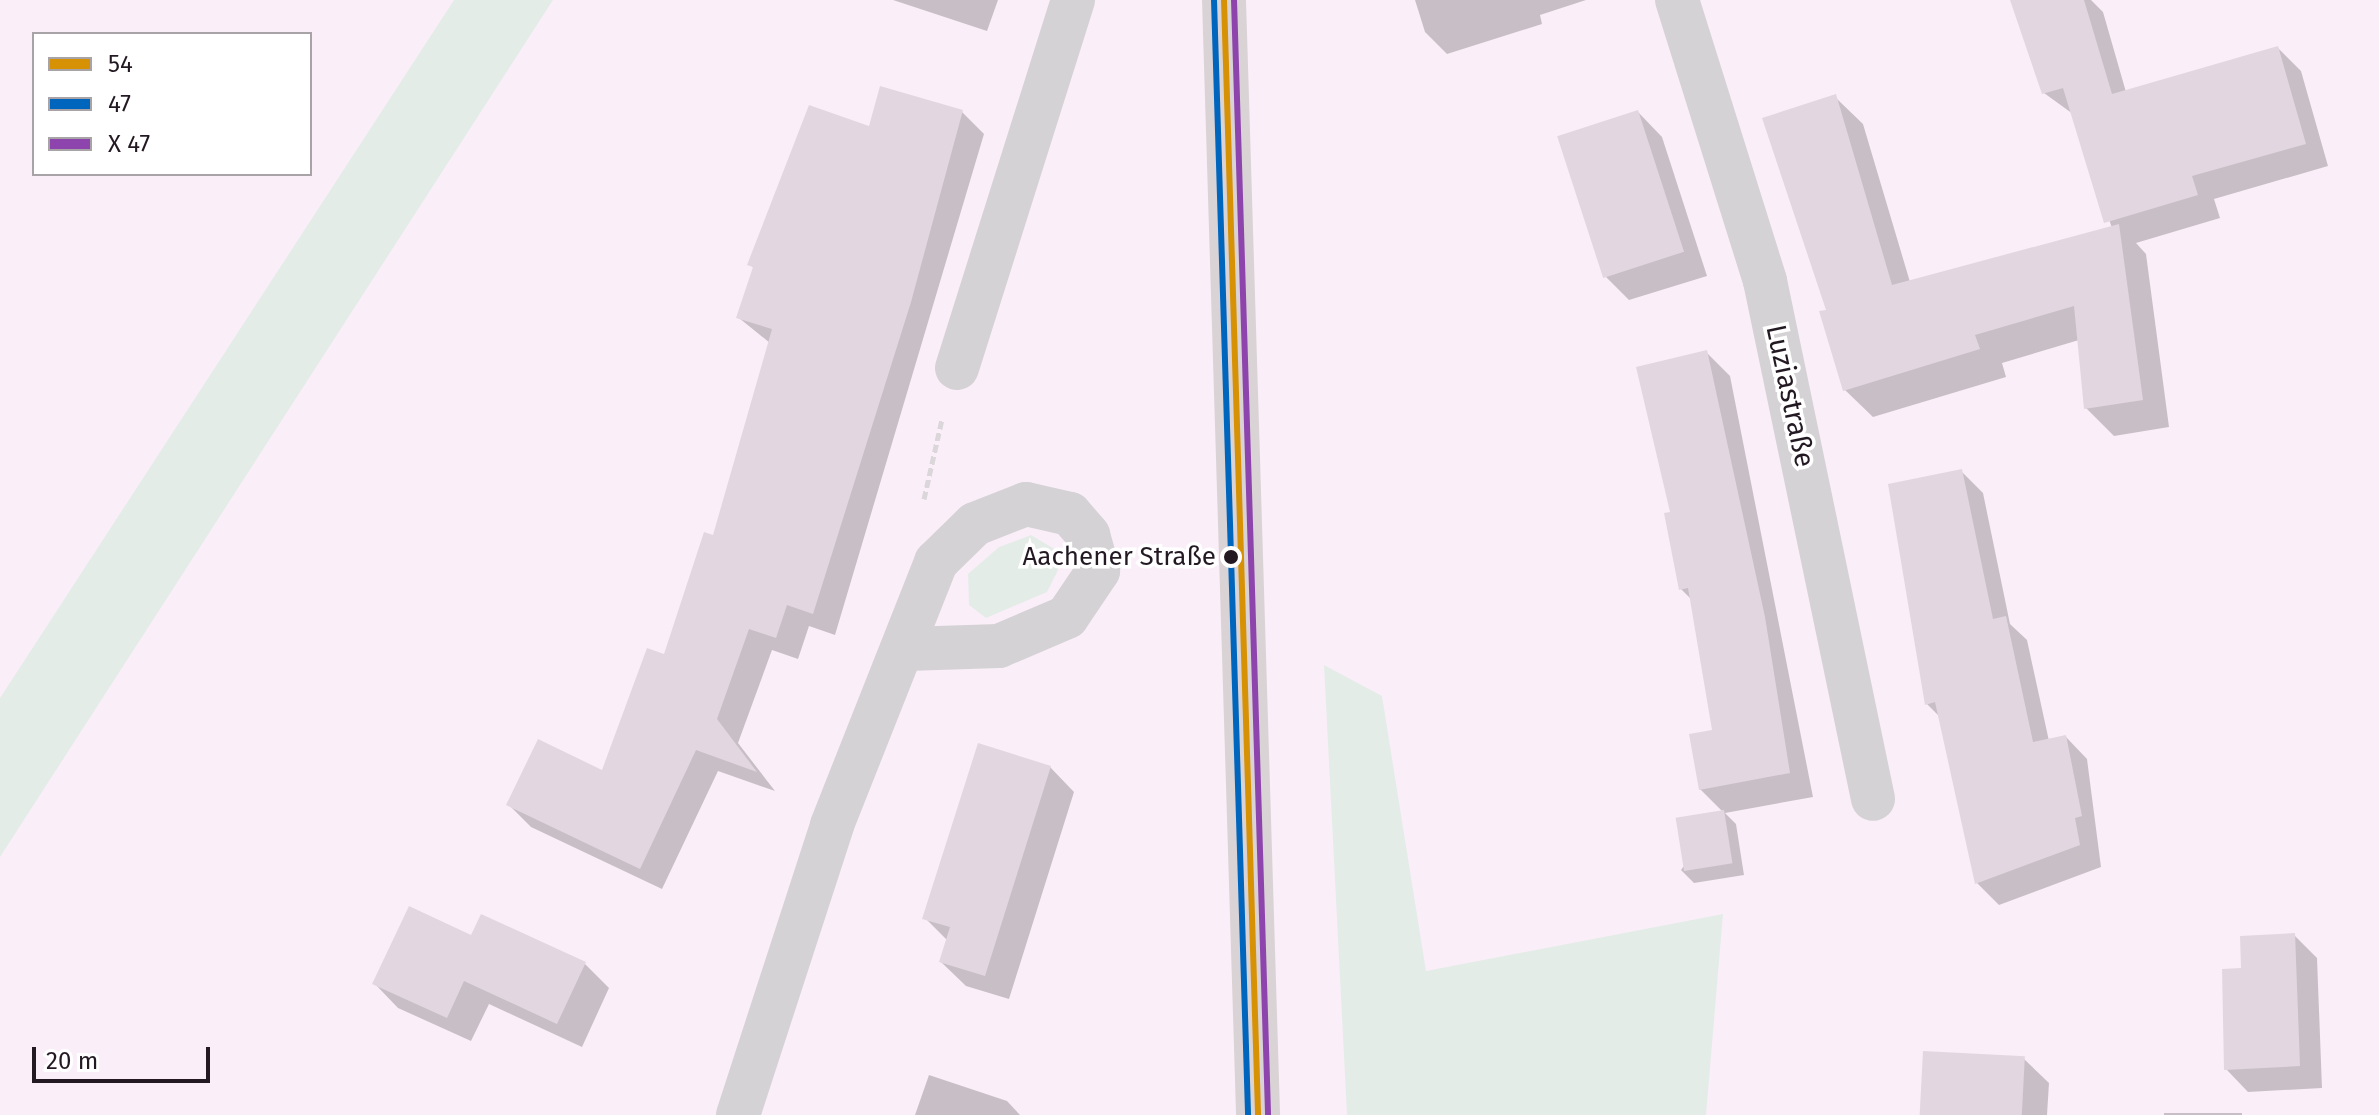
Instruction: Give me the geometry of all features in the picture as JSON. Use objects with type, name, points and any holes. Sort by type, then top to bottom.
[{"type":"main road","points":[[1224,0],[1258,1115]]},
{"type":"street","points":[[957,368],[1073,0]]},
{"type":"street","name":"Luziastraße","points":[[1677,0],[1765,281],[1873,799]]},
{"type":"street","points":[[738,1115],[837,810],[907,649],[913,608],[936,562],[975,524],[1026,504],[1070,514],[1088,535],[1098,571],[1067,617],[999,646],[907,649]]},
{"type":"path","points":[[936,562],[919,530],[957,368]]},
{"type":"shaded area","points":[[454,0],[553,0],[0,857],[0,698]]},
{"type":"shaded area","points":[[1031,535],[1056,550],[1058,570],[1047,592],[986,618],[969,605],[968,574],[999,547]]},
{"type":"shaded area","points":[[1324,665],[1382,696],[1426,971],[1723,914],[1706,1115],[1347,1115]]},
{"type":"building","points":[[2010,0],[2084,0],[2112,94],[2278,46],[2306,144],[2192,176],[2198,195],[2104,223],[2063,88],[2042,94]]},
{"type":"building","points":[[880,86],[963,110],[911,302],[813,614],[787,605],[776,638],[749,629],[717,719],[757,772],[696,750],[640,869],[506,805],[538,739],[602,770],[647,648],[664,654],[704,532],[713,535],[772,329],[736,318],[753,267],[747,265],[809,105],[869,126]]},
{"type":"building","points":[[1836,94],[1892,285],[2119,224],[2143,400],[2084,409],[2074,306],[1975,335],[1980,349],[1843,391],[1819,311],[1826,310],[1762,118]]},
{"type":"building","points":[[1638,110],[1684,252],[1603,278],[1557,136]]},
{"type":"building","points":[[1707,350],[1765,617],[1790,773],[1699,790],[1689,734],[1712,730],[1688,588],[1679,590],[1664,513],[1670,512],[1636,367]]},
{"type":"building","points":[[1962,469],[1993,619],[2006,616],[2033,742],[2066,735],[2082,816],[2075,818],[2080,845],[1975,884],[1935,702],[1925,705],[1888,484]]},
{"type":"building","points":[[978,743],[1051,766],[985,976],[939,962],[950,927],[922,919]]},
{"type":"building","points":[[1724,810],[1732,863],[1684,871],[1676,818]]},
{"type":"building","points":[[409,906],[471,935],[481,914],[586,962],[557,1024],[464,981],[447,1018],[372,984]]},
{"type":"building","points":[[2295,933],[2300,1066],[2224,1070],[2222,969],[2241,968],[2240,936]]},
{"type":"building","points":[[1923,1051],[2025,1056],[2022,1115],[1920,1115]]},
{"type":"transit line","name":"47","points":[[1214,0],[1248,1115]]},
{"type":"transit line","name":"54","points":[[1224,0],[1258,1115]]},
{"type":"transit line","points":[[1234,0],[1268,1115]]},
{"type":"place","name":"Aachener Straße","points":[[1231,557]]}]
